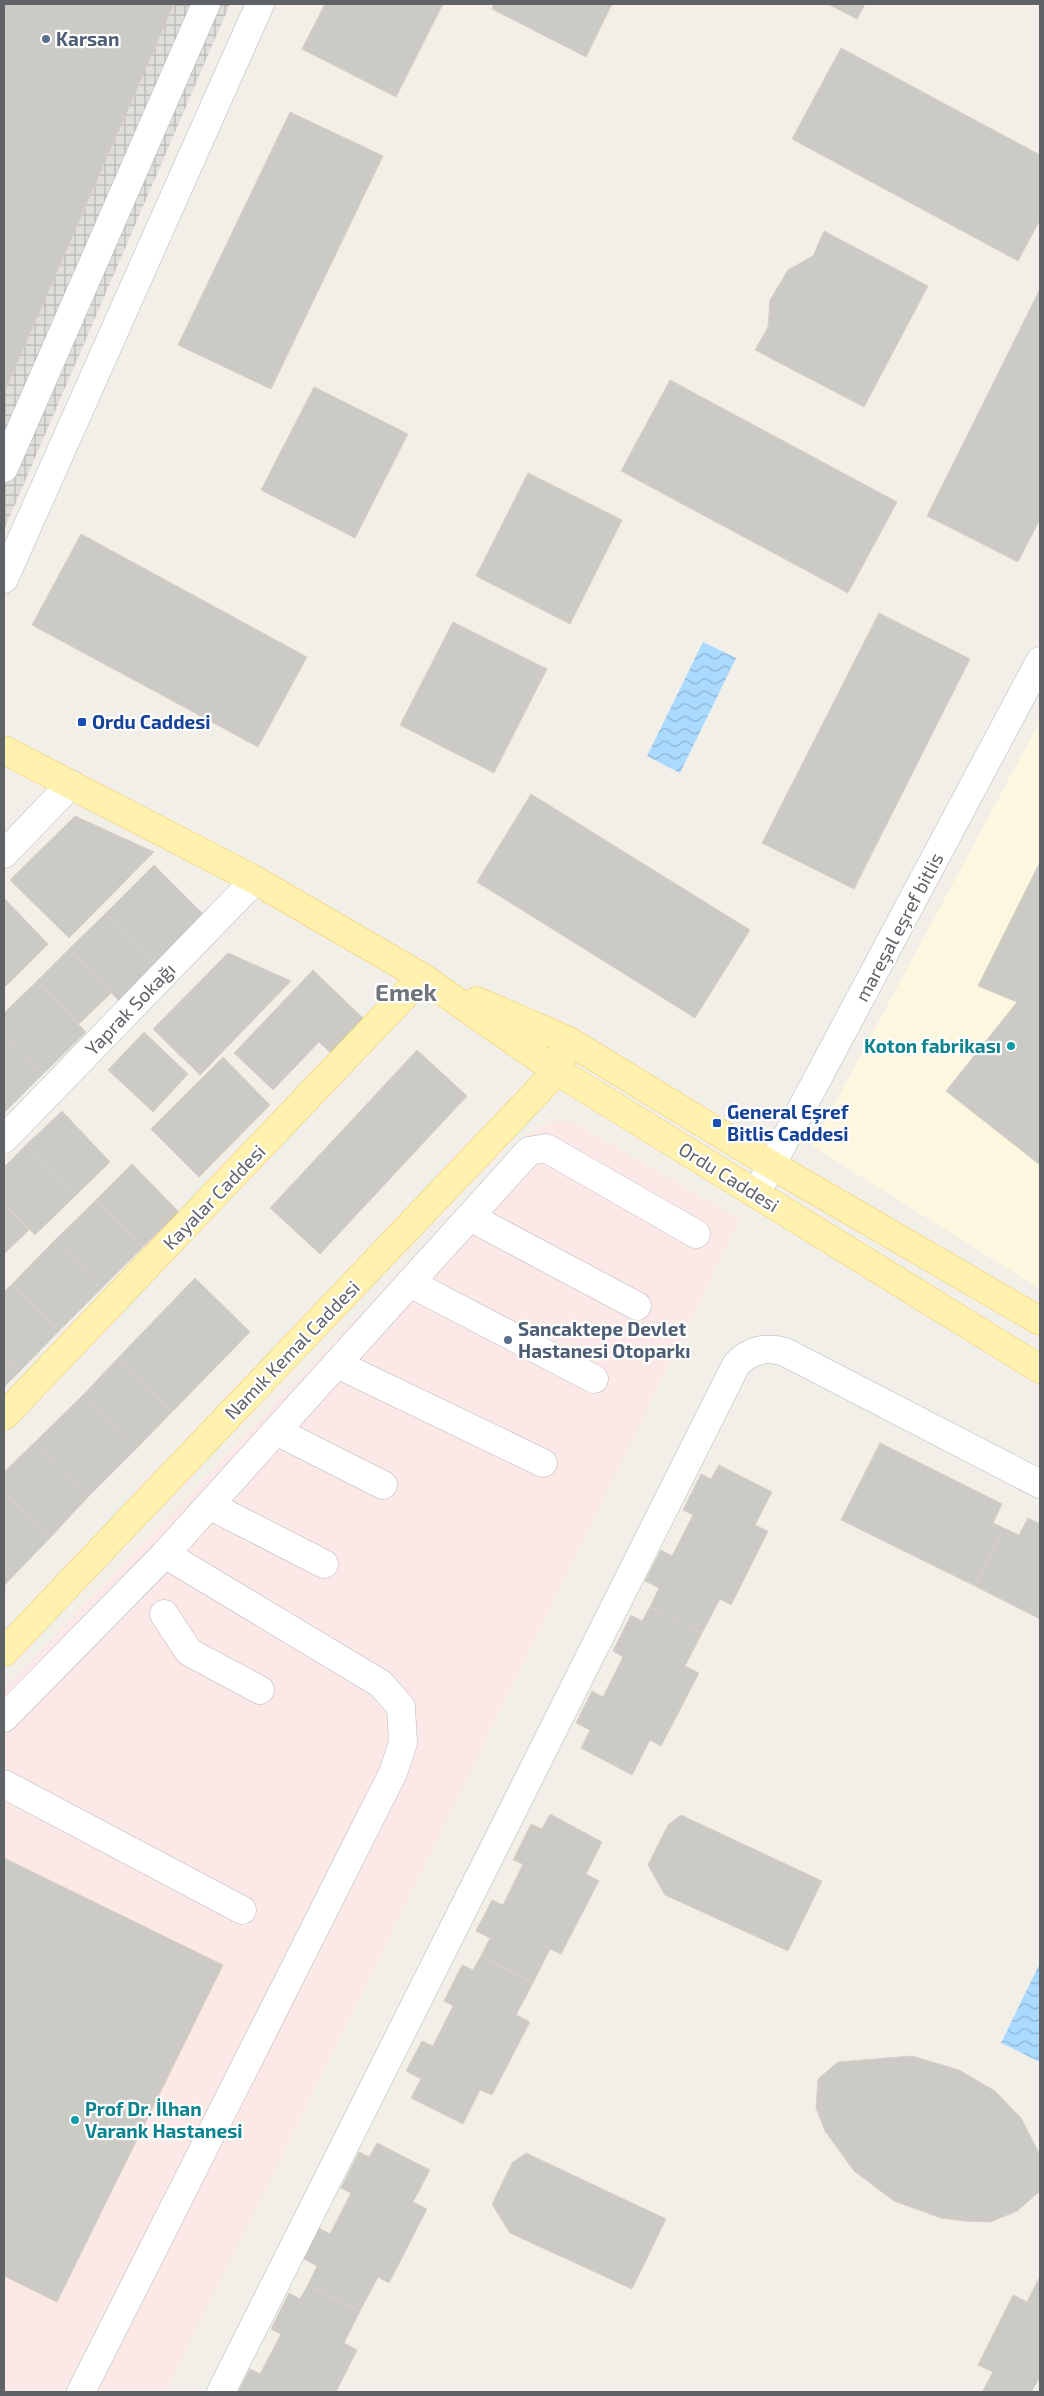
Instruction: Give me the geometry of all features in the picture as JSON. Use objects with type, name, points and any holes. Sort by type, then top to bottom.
[{"type":"main road","name":"Ordu Caddesi","points":[[4,750],[255,880],[422,977],[558,1071],[1040,1368]]},
{"type":"main road","name":"Ordu Caddesi","points":[[422,977],[567,1040],[772,1165],[1040,1322]]},
{"type":"main road","name":"Kayalar Caddesi","points":[[4,1416],[422,977]]},
{"type":"main road","name":"Namık Kemal Caddesi","points":[[4,1652],[558,1071],[567,1040]]},
{"type":"street","points":[[4,468],[206,4]]},
{"type":"street","points":[[4,579],[260,4]]},
{"type":"street","name":"mareşal eşref bitlis","points":[[756,1194],[1040,660]]},
{"type":"street","points":[[4,854],[71,784]]},
{"type":"street","name":"Yaprak Sokağı","points":[[4,1139],[255,880]]},
{"type":"street","points":[[4,1718],[165,1554],[529,1151],[546,1148],[696,1234]]},
{"type":"street","points":[[470,1217],[637,1306]]},
{"type":"street","points":[[410,1283],[594,1379]]},
{"type":"street","points":[[221,2392],[736,1365],[743,1357],[753,1351],[774,1349],[784,1352],[1040,1484]]},
{"type":"street","points":[[337,1364],[543,1463]]},
{"type":"street","points":[[276,1431],[383,1485]]},
{"type":"street","points":[[209,1505],[324,1564]]},
{"type":"street","points":[[81,2392],[389,1782],[403,1743],[400,1707],[381,1684],[165,1554]]},
{"type":"street","points":[[164,1614],[189,1652],[260,1690]]},
{"type":"street","points":[[4,1784],[242,1910]]},
{"type":"shaded area","points":[[4,4],[230,4],[4,530]]},
{"type":"shaded area","points":[[1040,721],[1040,1289],[812,1146]]},
{"type":"shaded area","points":[[549,1121],[571,1121],[740,1219],[338,2043],[165,2392],[4,2392],[4,1689],[529,1134]]},
{"type":"water","points":[[703,642],[736,658],[680,773],[647,756]]},
{"type":"water","points":[[1040,1963],[1040,2062],[1001,2043]]},
{"type":"building","points":[[4,4],[174,4],[4,393]]},
{"type":"building","points":[[325,4],[443,4],[396,97],[302,49]]},
{"type":"building","points":[[494,4],[612,4],[586,57],[492,9]]},
{"type":"building","points":[[828,4],[865,4],[857,19]]},
{"type":"building","points":[[841,48],[1040,155],[1040,220],[1018,261],[792,139]]},
{"type":"building","points":[[290,112],[383,156],[271,389],[178,345]]},
{"type":"building","points":[[824,231],[928,286],[864,407],[755,350],[768,327],[770,300],[788,270],[813,256]]},
{"type":"building","points":[[1040,289],[1040,519],[1018,562],[927,516]]},
{"type":"building","points":[[670,380],[897,502],[848,593],[621,471]]},
{"type":"building","points":[[314,387],[408,434],[355,538],[261,490]]},
{"type":"building","points":[[528,473],[622,520],[570,624],[476,576]]},
{"type":"building","points":[[81,534],[307,657],[258,747],[32,625]]},
{"type":"building","points":[[879,613],[970,659],[854,889],[762,843]]},
{"type":"building","points":[[453,622],[547,669],[494,773],[400,725]]},
{"type":"building","points":[[531,794],[750,930],[695,1018],[477,882]]},
{"type":"building","points":[[75,816],[154,852],[69,938],[10,880]]},
{"type":"building","name":"Koton fabrikası","points":[[1040,862],[1040,1165],[946,1091],[1017,1002],[978,986]]},
{"type":"building","points":[[154,865],[208,919],[160,967],[106,913]]},
{"type":"building","points":[[4,898],[48,944],[6,986],[4,984]]},
{"type":"building","points":[[106,913],[160,967],[122,1004],[69,949]]},
{"type":"building","points":[[69,949],[111,993],[79,1024],[37,981]]},
{"type":"building","points":[[228,953],[291,981],[200,1075],[153,1029]]},
{"type":"building","points":[[313,970],[366,1021],[333,1055],[319,1042],[273,1090],[234,1053]]},
{"type":"building","points":[[37,981],[86,1032],[43,1074],[4,1033],[4,1013]]},
{"type":"building","points":[[144,1032],[188,1074],[153,1112],[108,1070]]},
{"type":"building","points":[[4,1033],[43,1074],[4,1113]]},
{"type":"building","points":[[417,1050],[467,1096],[320,1254],[270,1208]]},
{"type":"building","points":[[223,1057],[270,1105],[199,1177],[151,1129]]},
{"type":"building","points":[[62,1111],[110,1162],[76,1195],[26,1145]]},
{"type":"building","points":[[26,1145],[76,1195],[35,1235],[4,1203],[4,1167]]},
{"type":"building","points":[[132,1164],[179,1212],[143,1247],[96,1200]]},
{"type":"building","points":[[96,1200],[143,1247],[101,1289],[54,1241]]},
{"type":"building","points":[[4,1203],[29,1230],[4,1254]]},
{"type":"building","points":[[54,1241],[101,1289],[59,1331],[12,1284]]},
{"type":"building","points":[[195,1278],[250,1332],[172,1412],[117,1359]]},
{"type":"building","points":[[12,1284],[59,1331],[18,1373],[4,1358],[4,1292]]},
{"type":"building","points":[[4,1358],[18,1373],[4,1387]]},
{"type":"building","points":[[117,1359],[172,1412],[138,1447],[84,1394]]},
{"type":"building","points":[[84,1394],[138,1447],[87,1498],[34,1443]]},
{"type":"building","points":[[34,1443],[87,1498],[51,1537],[4,1492],[4,1472]]},
{"type":"building","points":[[880,1443],[1002,1504],[993,1523],[1004,1528],[975,1586],[841,1520]]},
{"type":"building","points":[[719,1465],[772,1492],[755,1525],[768,1531],[731,1605],[720,1599],[702,1633],[650,1607],[659,1588],[645,1581],[661,1550],[672,1556],[693,1515],[683,1510],[701,1474],[711,1479]]},
{"type":"building","points":[[4,1492],[51,1537],[15,1574],[4,1564]]},
{"type":"building","points":[[1028,1518],[1040,1524],[1040,1619],[975,1586],[1004,1528],[1019,1535]]},
{"type":"building","points":[[4,1564],[15,1574],[4,1586]]},
{"type":"building","points":[[650,1607],[702,1633],[685,1666],[699,1673],[661,1746],[650,1740],[632,1775],[581,1748],[590,1730],[576,1723],[592,1691],[603,1697],[623,1657],[613,1651],[631,1615],[642,1621]]},
{"type":"building","points":[[550,1814],[602,1842],[586,1874],[599,1881],[561,1954],[550,1949],[533,1983],[481,1956],[490,1938],[476,1931],[492,1900],[503,1905],[523,1864],[513,1860],[531,1824],[542,1829]]},
{"type":"building","points":[[681,1815],[822,1881],[788,1951],[665,1895],[648,1865],[668,1825]]},
{"type":"building","name":"Prof Dr. İlhan Varank Hastanesi","points":[[4,1858],[223,1965],[57,2302],[4,2276]]},
{"type":"building","points":[[481,1956],[533,1983],[516,2015],[530,2022],[492,2095],[480,2090],[463,2124],[411,2098],[421,2079],[406,2071],[422,2041],[433,2046],[453,2006],[444,2001],[462,1965],[473,1970]]},
{"type":"building","points":[[912,2056],[959,2070],[995,2091],[1021,2118],[1040,2155],[1040,2186],[1039,2192],[1017,2211],[990,2222],[965,2221],[941,2218],[894,2201],[854,2171],[825,2131],[816,2108],[818,2079],[838,2062]]},
{"type":"building","points":[[377,2143],[430,2170],[413,2202],[427,2209],[389,2283],[378,2277],[360,2311],[308,2285],[317,2266],[304,2259],[319,2228],[330,2234],[351,2193],[341,2188],[359,2152],[369,2157]]},
{"type":"building","points":[[526,2153],[666,2219],[632,2289],[510,2233],[492,2204],[512,2163]]},
{"type":"building","points":[[1040,2276],[1040,2377],[1031,2392],[982,2392],[993,2372],[978,2365],[1013,2295],[1027,2302]]},
{"type":"building","points":[[308,2285],[360,2311],[344,2343],[357,2350],[336,2392],[238,2392],[250,2369],[260,2374],[281,2334],[271,2329],[289,2293],[300,2299]]},
{"type":"place","name":"Karsan","points":[[46,39]]},
{"type":"place","name":"Ordu Caddesi","points":[[82,722]]},
{"type":"place","name":"Koton fabrikası","points":[[1011,1046]]},
{"type":"place","name":"General Eşref Bitlis Caddesi","points":[[717,1123]]},
{"type":"place","name":"Sancaktepe Devlet Hastanesi Otoparkı","points":[[508,1340]]},
{"type":"place","name":"Prof Dr. İlhan Varank Hastanesi","points":[[75,2120]]},
{"type":"district","name":"Emek","points":[[406,993]]}]
